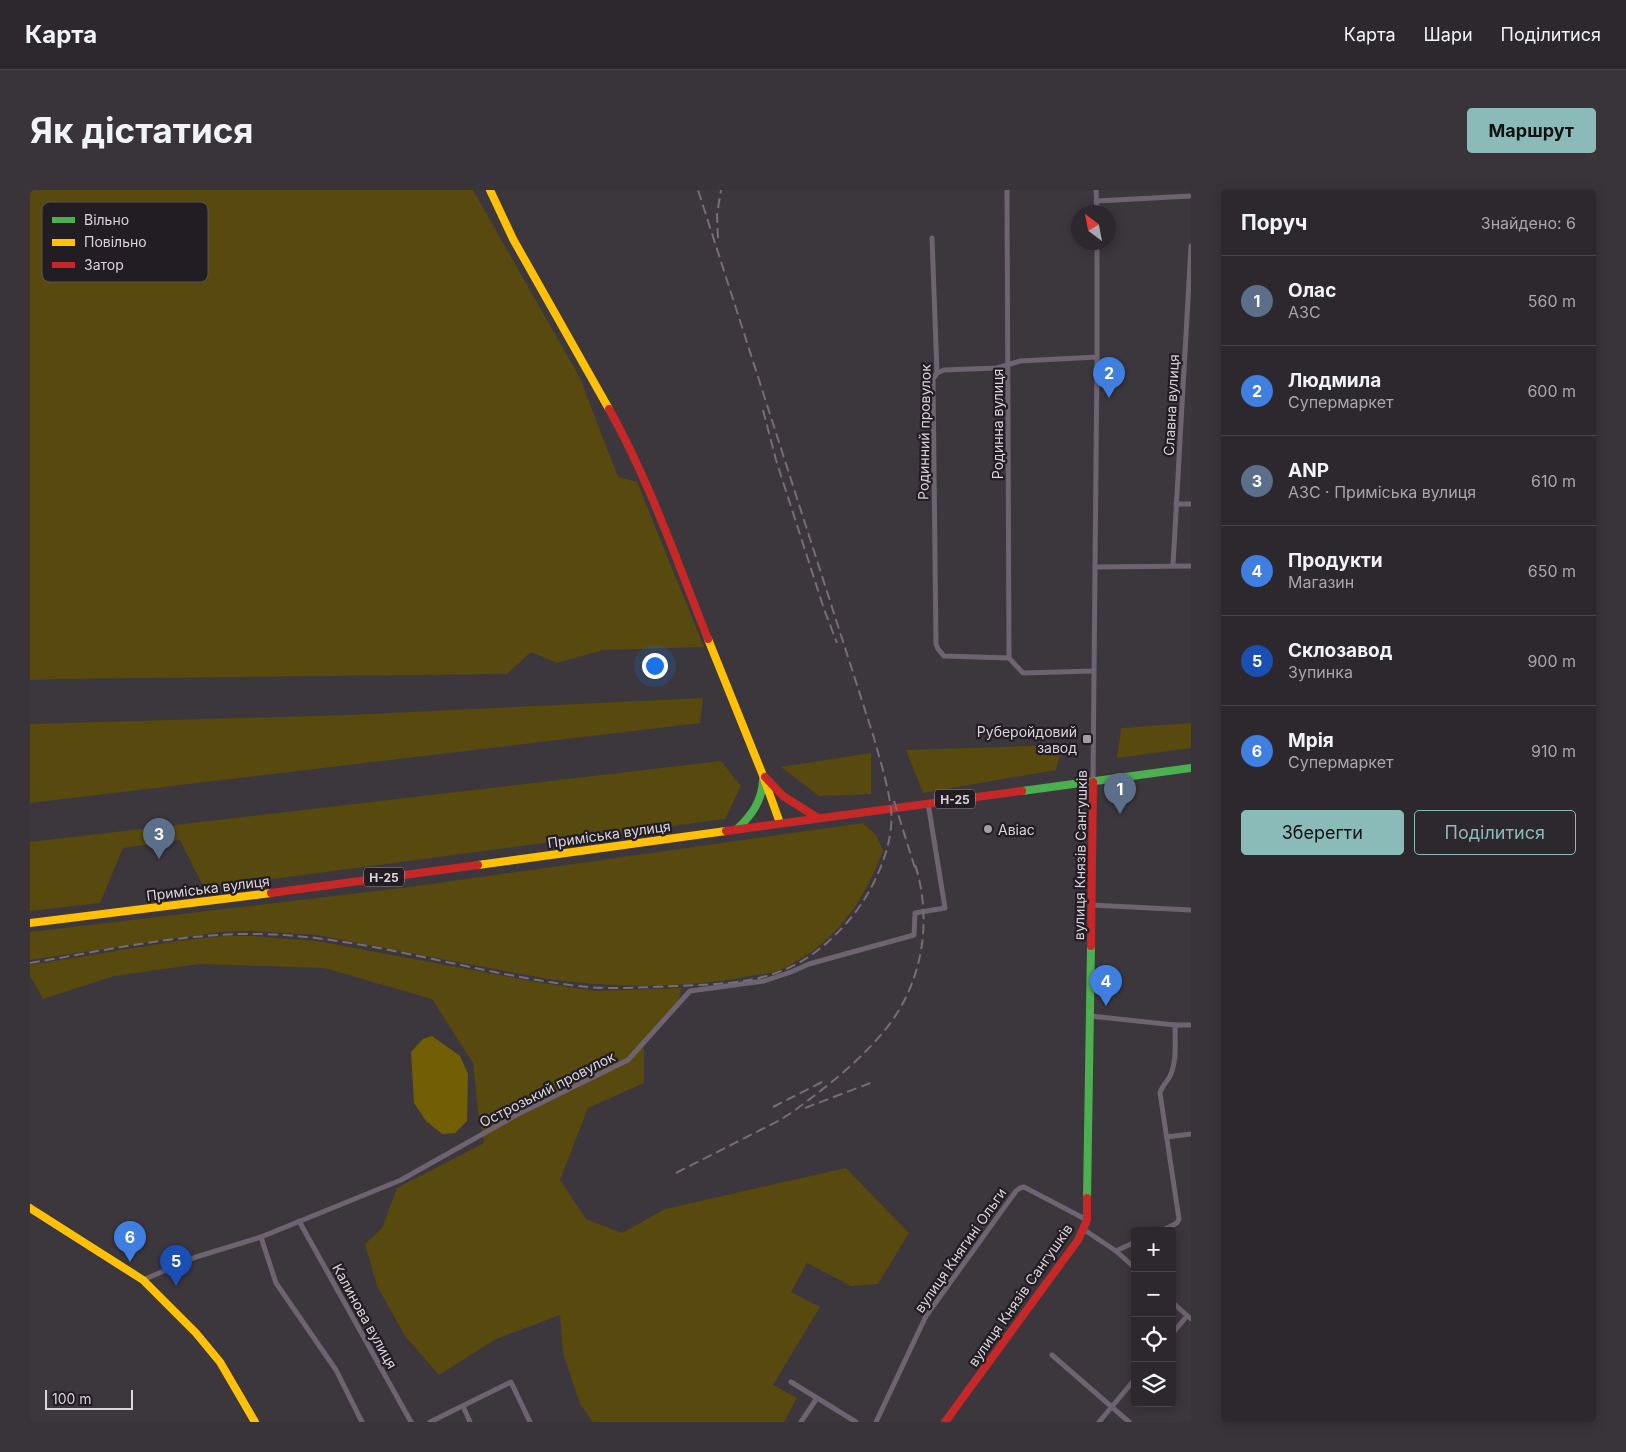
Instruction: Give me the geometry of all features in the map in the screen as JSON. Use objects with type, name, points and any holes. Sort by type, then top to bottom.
[{"type":"main road","points":[[490,190],[513,239],[630,448],[644,478],[762,773],[780,823]]},
{"type":"main road","name":"Приміська вулиця","points":[[30,923],[1191,768]]},
{"type":"main road","points":[[762,773],[783,796],[818,818]]},
{"type":"main road","points":[[737,829],[747,820],[762,797],[762,773]]},
{"type":"main road","name":"вулиця Князів Сангушків","points":[[945,1422],[1078,1240],[1086,1220],[1093,782]]},
{"type":"main road","points":[[30,1208],[143,1280],[196,1333],[220,1362],[255,1422]]},
{"type":"street","name":"Родинна вулиця","points":[[1007,190],[1009,658]]},
{"type":"street","points":[[1096,190],[1096,205]]},
{"type":"street","points":[[1096,201],[1191,196]]},
{"type":"street","name":"Родинний провулок","points":[[932,238],[937,373],[933,379],[936,644],[944,656],[1009,658]]},
{"type":"street","name":"Славна вулиця","points":[[1173,565],[1191,246]]},
{"type":"street","name":"вулиця Князів Сангушків","points":[[1093,782],[1098,357],[1097,250]]},
{"type":"street","points":[[937,373],[944,370],[997,368],[1020,361],[1098,357]]},
{"type":"street","points":[[1184,361],[1191,361]]},
{"type":"street","points":[[1176,504],[1191,504]]},
{"type":"street","points":[[1095,567],[1191,566]]},
{"type":"street","points":[[1009,658],[1023,673],[1094,671]]},
{"type":"street","name":"Острозький провулок","points":[[143,1280],[196,1256],[261,1237],[401,1180],[518,1114],[628,1060],[690,991],[764,981],[809,964],[914,935],[915,913],[945,908],[928,803]]},
{"type":"street","points":[[1091,906],[1191,910]]},
{"type":"street","points":[[1090,1016],[1191,1025]]},
{"type":"street","points":[[1169,1227],[1177,1223],[1179,1219],[1160,1093],[1163,1085],[1170,1077],[1174,1066],[1175,1025]]},
{"type":"street","points":[[1167,1137],[1191,1134]]},
{"type":"street","name":"вулиця Княгині Ольги","points":[[876,1422],[926,1316],[1016,1191],[1024,1187],[1086,1220]]},
{"type":"street","name":"Калинова вулиця","points":[[299,1221],[411,1422]]},
{"type":"street","points":[[1083,1229],[1116,1251],[1131,1264]]},
{"type":"street","points":[[261,1237],[276,1283],[336,1370],[362,1422]]},
{"type":"street","points":[[1116,1251],[1131,1244]]},
{"type":"street","points":[[1176,1306],[1189,1318],[1176,1330]]},
{"type":"street","points":[[1052,1355],[1129,1422]]},
{"type":"street","points":[[430,1422],[510,1382],[530,1422]]},
{"type":"street","points":[[791,1382],[856,1422]]},
{"type":"street","points":[[1099,1422],[1131,1384]]},
{"type":"street","points":[[802,1422],[817,1398]]},
{"type":"street","points":[[462,1406],[470,1422]]},
{"type":"shaded area","points":[[30,190],[473,190],[580,378],[618,477],[637,482],[704,647],[603,650],[557,663],[531,652],[507,674],[30,680]]},
{"type":"shaded area","points":[[703,698],[700,723],[30,803],[30,724],[349,715]]},
{"type":"shaded area","points":[[1191,723],[1191,748],[1117,758],[1121,728]]},
{"type":"shaded area","points":[[1062,745],[1056,770],[923,793],[906,750]]},
{"type":"shaded area","points":[[871,753],[871,794],[819,796],[781,767]]},
{"type":"shaded area","points":[[721,761],[741,786],[725,819],[204,888],[180,840],[123,848],[100,903],[30,911],[30,842]]},
{"type":"shaded area","points":[[863,823],[876,835],[883,850],[860,899],[839,927],[826,940],[797,961],[769,973],[673,985],[593,984],[542,978],[317,935],[251,931],[223,932],[176,938],[30,960],[30,932],[410,887]]},
{"type":"shaded area","points":[[224,936],[252,936],[317,941],[542,983],[596,991],[681,988],[679,1001],[644,1039],[644,1083],[588,1108],[560,1180],[586,1219],[622,1233],[665,1209],[846,1168],[909,1233],[878,1284],[851,1286],[807,1263],[791,1292],[820,1307],[773,1385],[797,1398],[784,1422],[593,1422],[580,1404],[563,1353],[560,1315],[496,1339],[439,1375],[405,1336],[377,1286],[365,1244],[382,1228],[397,1188],[484,1143],[478,1111],[473,1063],[432,999],[324,968],[200,964],[114,976],[43,999],[30,976],[30,965],[177,941]]},
{"type":"shaded area","points":[[432,1036],[460,1056],[468,1074],[467,1121],[455,1133],[442,1134],[426,1121],[414,1103],[411,1052],[423,1039]]},
{"type":"railway","points":[[30,963],[125,946],[188,938],[220,935],[284,935],[358,944],[504,974],[578,986],[615,988],[704,985],[751,980],[792,966],[812,955],[850,919],[867,895],[886,853],[891,823],[888,791],[874,738],[698,190]]},
{"type":"railway","points":[[718,238],[717,215],[721,190]]},
{"type":"railway","points":[[763,410],[776,460],[824,609],[837,643]]},
{"type":"railway","points":[[894,801],[915,868]]},
{"type":"railway","points":[[676,1173],[791,1113],[853,1064],[885,1030],[909,991],[921,949],[923,905],[914,861]]},
{"type":"railway","points":[[773,1107],[822,1082]]},
{"type":"railway","points":[[805,1108],[873,1082]]},
{"type":"traffic: fast","points":[[1022,791],[1191,768]]},
{"type":"traffic: fast","points":[[737,829],[755,807],[761,795],[763,780]]},
{"type":"traffic: fast","points":[[1087,1198],[1091,946]]},
{"type":"traffic: slow","points":[[490,190],[513,239],[609,409]]},
{"type":"traffic: slow","points":[[708,639],[780,823]]},
{"type":"traffic: slow","points":[[478,865],[726,831]]},
{"type":"traffic: slow","points":[[30,923],[271,893]]},
{"type":"traffic: slow","points":[[30,1208],[143,1280],[196,1333],[220,1362],[255,1422]]},
{"type":"traffic: jam","points":[[609,409],[650,494],[708,639]]},
{"type":"traffic: jam","points":[[765,777],[783,796],[818,818]]},
{"type":"traffic: jam","points":[[1091,946],[1093,782]]},
{"type":"traffic: jam","points":[[726,831],[1022,791]]},
{"type":"traffic: jam","points":[[271,893],[478,865]]},
{"type":"traffic: jam","points":[[945,1422],[1078,1240],[1087,1220],[1087,1198]]},
{"type":"place","name":"Людмила","points":[[1109,398]]},
{"type":"place","name":"Руберойдовий завод","points":[[1087,739]]},
{"type":"place","name":"Олас","points":[[1120,814]]},
{"type":"place","name":"Авіас","points":[[988,829]]},
{"type":"place","name":"ANP","points":[[159,859]]},
{"type":"place","name":"Продукти","points":[[1106,1006]]},
{"type":"place","name":"Мрія","points":[[130,1262]]},
{"type":"place","name":"Склозавод","points":[[176,1286]]}]
